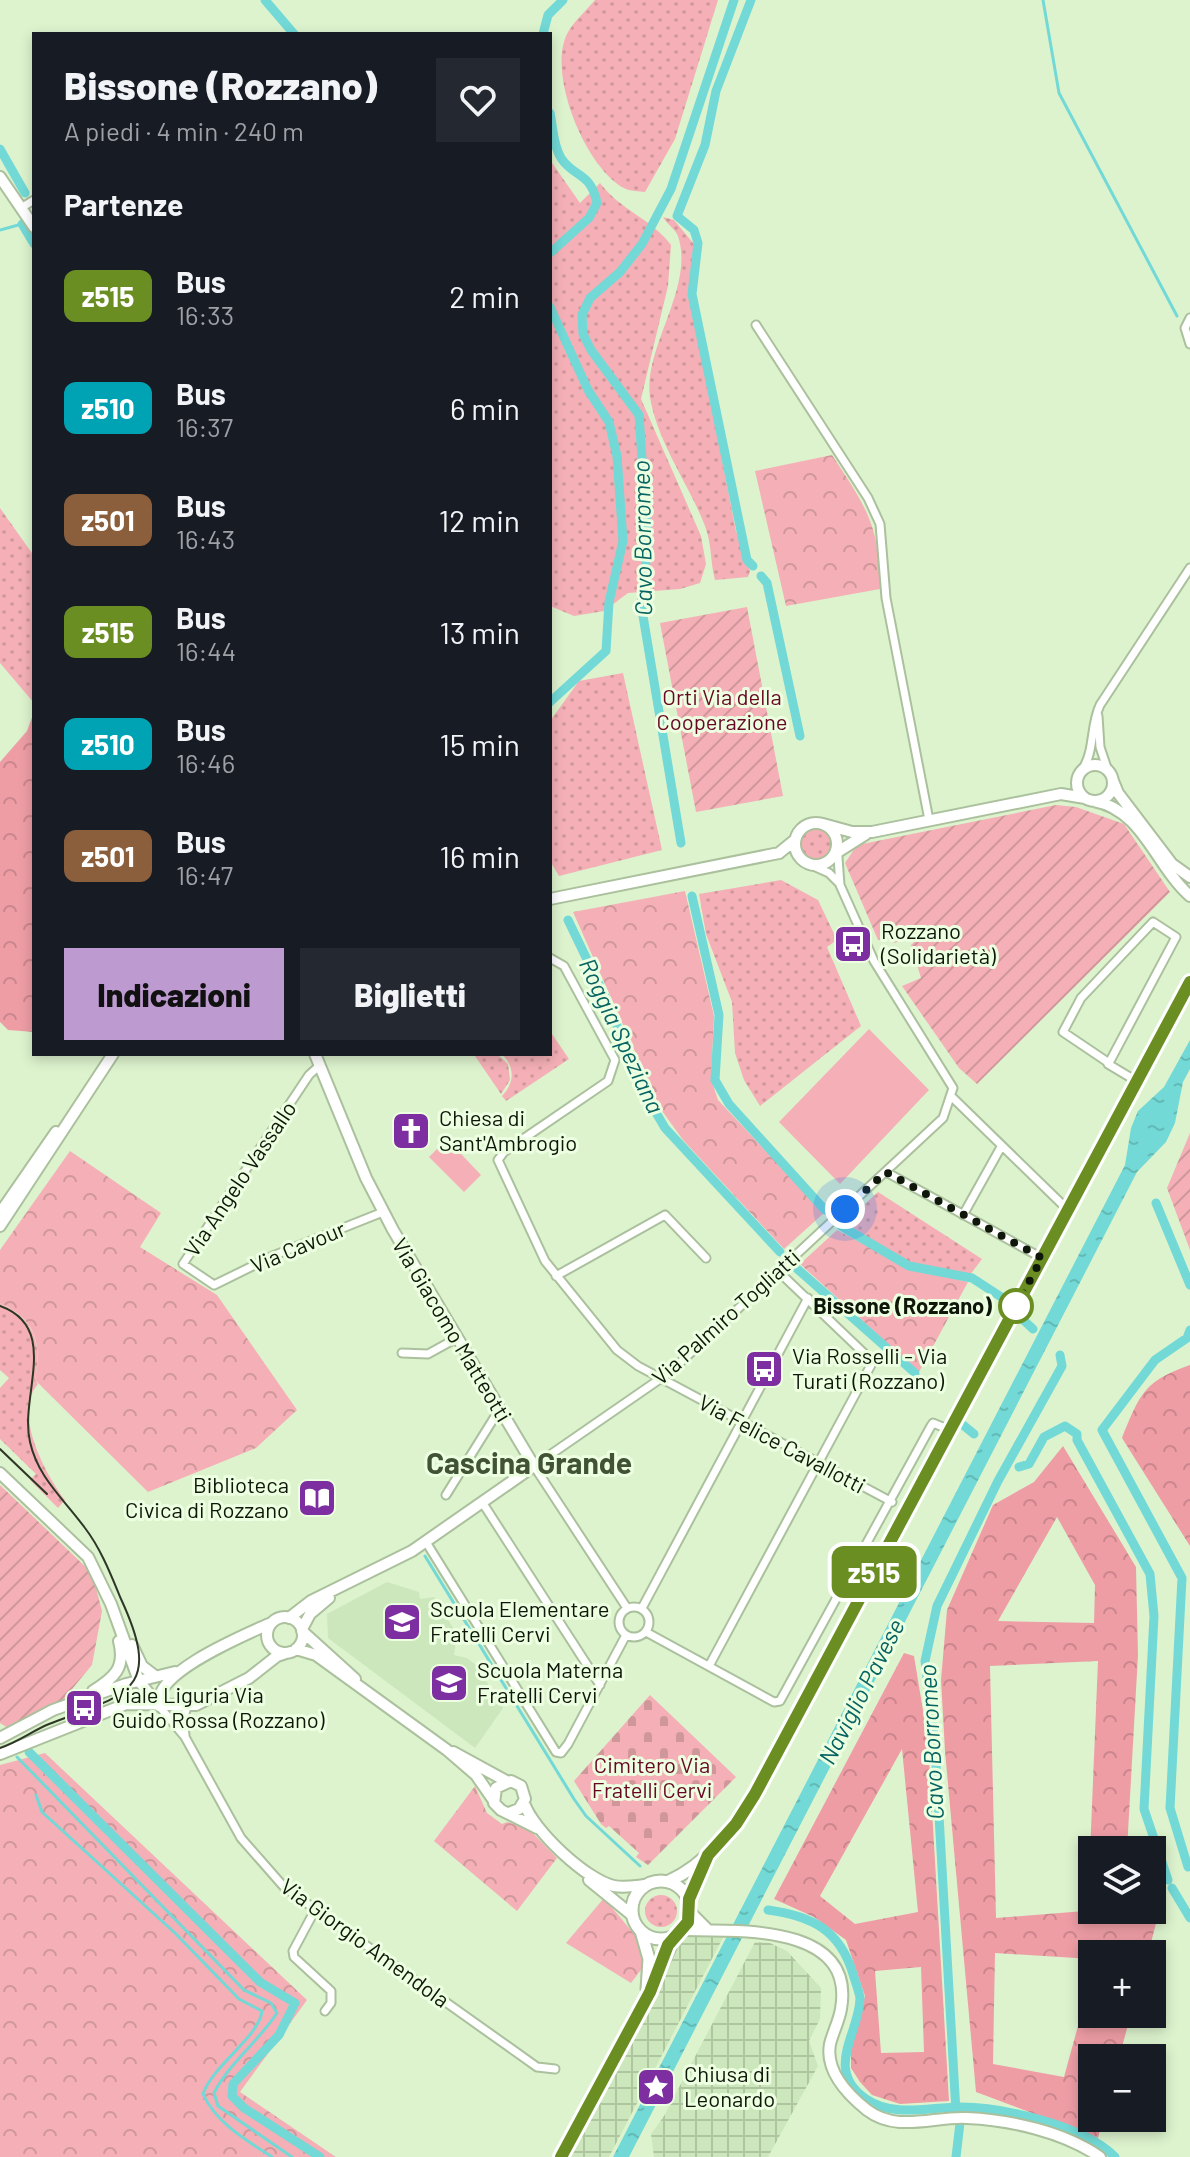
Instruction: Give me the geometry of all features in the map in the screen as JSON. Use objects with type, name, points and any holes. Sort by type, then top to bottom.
[{"type":"main road","points":[[643,2001],[649,1979],[649,1959],[641,1931],[632,1915],[635,1897],[645,1885],[669,1881],[708,1855],[736,1824],[755,1794],[1190,982]]},
{"type":"main road","points":[[689,1899],[708,1855]]},
{"type":"main road","points":[[561,2157],[691,1913],[689,1899],[679,1886],[669,1881]]},
{"type":"main road","points":[[641,1931],[655,1938],[679,1933]]},
{"type":"street","points":[[0,177],[32,224]]},
{"type":"street","points":[[21,208],[32,201]]},
{"type":"street","points":[[1190,318],[1185,328],[1190,344]]},
{"type":"street","points":[[756,325],[868,498],[880,524],[886,598],[929,820]]},
{"type":"street","points":[[1089,799],[1078,789],[1080,773],[1089,757],[1091,726],[1100,705],[1190,568]]},
{"type":"street","points":[[1100,705],[1099,737],[1118,793],[1172,864],[1190,877]]},
{"type":"street","points":[[1055,795],[1080,773],[1096,765],[1110,776]]},
{"type":"street","points":[[1089,799],[1108,795],[1110,776]]},
{"type":"street","points":[[552,899],[779,853],[795,840],[805,826],[823,824],[852,832],[872,832],[1073,794],[1128,814],[1171,876],[1190,896]]},
{"type":"street","points":[[823,824],[834,832],[840,885],[881,976],[941,1064],[953,1088],[953,1098],[1067,1209]]},
{"type":"street","points":[[806,862],[821,864],[836,851],[872,832]]},
{"type":"street","points":[[795,840],[806,862]]},
{"type":"street","points":[[779,853],[829,873],[840,885]]},
{"type":"street","points":[[1109,1063],[1176,937],[1153,922],[1081,998],[1063,1032],[1109,1063],[1138,1082]]},
{"type":"street","name":"Via Felice Cavallotti","points":[[552,959],[564,966],[615,1060],[608,1081],[504,1152],[498,1160],[545,1261],[617,1350],[660,1379],[892,1502]]},
{"type":"street","points":[[0,1226],[112,1056]]},
{"type":"street","name":"Via Giacomo Matteotti","points":[[316,1056],[383,1212],[499,1410],[627,1608]]},
{"type":"street","name":"Via Angelo Vassallo","points":[[214,1285],[183,1264],[297,1092],[320,1065]]},
{"type":"street","name":"Via Palmiro Togliatti","points":[[289,1618],[311,1601],[343,1588],[426,1542],[660,1379],[943,1118],[953,1098]]},
{"type":"street","points":[[0,1213],[76,1109]]},
{"type":"street","points":[[963,1215],[1001,1147]]},
{"type":"street","points":[[886,1172],[1042,1258]]},
{"type":"street","name":"Via Cavour","points":[[214,1285],[275,1255],[383,1212]]},
{"type":"street","points":[[556,1276],[665,1215],[706,1258]]},
{"type":"street","points":[[709,1666],[872,1361],[778,1271]]},
{"type":"street","points":[[642,1608],[808,1298]]},
{"type":"street","points":[[402,1353],[428,1354],[457,1338]]},
{"type":"street","points":[[446,1495],[499,1410]]},
{"type":"street","points":[[646,1632],[774,1702],[785,1698],[933,1423],[950,1430]]},
{"type":"street","points":[[0,1473],[84,1550],[142,1666],[155,1676]]},
{"type":"street","points":[[482,1502],[600,1685]]},
{"type":"street","points":[[426,1542],[551,1747],[561,1753],[626,1635]]},
{"type":"street","name":"Via Palmiro Togliatti","points":[[302,1630],[317,1607],[343,1588]]},
{"type":"street","points":[[842,1592],[859,1602]]},
{"type":"street","points":[[111,1604],[139,1681],[159,1706]]},
{"type":"street","points":[[76,1702],[110,1680],[120,1667],[120,1648],[111,1604]]},
{"type":"street","points":[[627,1608],[642,1608],[649,1617],[646,1632],[636,1638],[626,1635],[619,1623],[627,1608]]},
{"type":"street","points":[[0,1738],[44,1714],[139,1681],[175,1672],[271,1623],[289,1618],[359,1684]]},
{"type":"street","points":[[271,1623],[266,1634],[270,1646],[312,1653],[359,1684],[476,1775],[501,1810],[543,1831]]},
{"type":"street","points":[[0,1754],[126,1704],[187,1707],[241,1682],[276,1656],[291,1651],[302,1630]]},
{"type":"street","points":[[159,1706],[158,1693],[175,1672]]},
{"type":"street","name":"Via Giorgio Amendola","points":[[159,1706],[185,1737],[241,1838],[284,1887],[537,2067],[555,2069]]},
{"type":"street","points":[[185,1737],[183,1720],[187,1707]]},
{"type":"street","points":[[447,1750],[467,1757],[506,1781],[521,1786],[524,1803],[543,1831],[586,1878],[632,1915]]},
{"type":"street","points":[[494,1801],[496,1788],[506,1781]]},
{"type":"street","points":[[509,1813],[524,1803]]},
{"type":"street","points":[[578,1866],[616,1887],[645,1885]]},
{"type":"street","points":[[315,1910],[293,1951],[301,1964],[331,1991],[331,2003],[325,2011]]},
{"type":"street","points":[[691,1913],[710,1931]]},
{"type":"street","points":[[679,1933],[710,1931],[756,1934],[809,1943],[834,1964],[843,1995],[830,2047],[831,2063],[844,2087],[870,2112],[905,2122],[962,2118],[990,2120],[1066,2139],[1100,2157]]},
{"type":"shaded area","points":[[387,1582],[419,1592],[420,1599],[434,1597],[460,1639],[456,1642],[454,1655],[467,1658],[476,1665],[503,1708],[475,1748],[328,1638],[327,1614]]},
{"type":"shaded area","points":[[689,1927],[728,1928],[609,2157],[567,2157],[677,1940]]},
{"type":"shaded area","points":[[755,1942],[770,1943],[787,1951],[821,1988],[820,2019],[809,2041],[818,2066],[768,2157],[654,2157],[651,2134],[664,2116]]},
{"type":"green space","points":[[595,0],[718,0],[675,139],[645,192],[626,189],[611,179],[597,162],[584,142],[566,96],[562,51],[567,34]]},
{"type":"green space","points":[[552,163],[580,203],[600,183],[671,245],[668,286],[641,399],[701,536],[706,564],[700,583],[680,589],[628,593],[604,611],[574,616],[552,607]]},
{"type":"green space","points":[[663,217],[674,220],[694,244],[690,293],[736,531],[750,571],[748,577],[715,580],[705,526],[666,447],[654,414],[650,378],[675,297],[681,256],[678,236]]},
{"type":"green space","points":[[832,455],[869,518],[877,548],[880,589],[786,606],[755,471]]},
{"type":"green space","points":[[0,508],[32,553],[32,701],[0,663]]},
{"type":"green space","name":"Orti Via della Cooperazione","points":[[747,607],[783,796],[696,812],[660,623]]},
{"type":"green space","points":[[623,673],[662,850],[559,876],[552,864],[552,718],[579,681]]},
{"type":"green space","points":[[32,717],[32,1032],[8,1030],[0,1022],[0,762],[27,731]]},
{"type":"green space","points":[[1056,805],[1076,807],[1124,824],[1170,892],[977,1084],[959,1068],[902,986],[921,978],[911,945],[922,934],[916,930],[911,936],[894,943],[891,938],[878,940],[845,863],[857,845]]},
{"type":"green space","points":[[816,827],[828,831],[832,843],[828,855],[816,859],[804,855],[800,843],[804,831]]},
{"type":"green space","points":[[781,880],[818,900],[837,940],[827,947],[861,1026],[760,1106],[744,1080],[735,1053],[732,1002],[706,934],[699,894]]},
{"type":"green space","points":[[685,891],[714,1016],[711,1079],[718,1100],[824,1213],[784,1249],[683,1140],[660,1108],[573,912]]},
{"type":"green space","points":[[869,1029],[929,1090],[840,1184],[779,1122]]},
{"type":"green space","points":[[552,1034],[569,1059],[506,1101],[502,1096],[512,1075],[503,1056],[552,1056]]},
{"type":"green space","points":[[475,1056],[499,1056],[508,1064],[510,1080],[501,1094]]},
{"type":"green space","points":[[1190,1133],[1190,1250],[1167,1188]]},
{"type":"green space","points":[[447,1139],[481,1175],[464,1192],[429,1157]]},
{"type":"green space","points":[[70,1151],[161,1213],[140,1247],[217,1295],[297,1410],[256,1448],[148,1492],[35,1380],[38,1355],[34,1334],[22,1317],[0,1303],[0,1250]]},
{"type":"green space","points":[[878,1192],[982,1259],[970,1275],[909,1262],[843,1224]]},
{"type":"green space","points":[[837,1230],[909,1268],[968,1282],[919,1372],[800,1264]]},
{"type":"green space","points":[[0,1303],[21,1317],[36,1344],[35,1380],[38,1384],[31,1396],[30,1427],[41,1460],[65,1500],[58,1508],[30,1480],[36,1474],[0,1439],[0,1388],[9,1378],[0,1370]]},
{"type":"green space","points":[[1190,1365],[1190,1546],[1122,1438],[1146,1391],[1162,1377]]},
{"type":"green space","points":[[1063,1446],[1136,1567],[1138,1655],[1128,1836],[1091,1836],[1098,1661],[990,1666],[996,1918],[1078,1912],[1078,1924],[1156,1924],[1152,1940],[1078,1940],[1078,1958],[995,1953],[993,2064],[1064,2077],[1078,2026],[1127,2028],[1123,2044],[1078,2044],[1078,2130],[976,2092],[941,1680],[947,1610],[993,1505],[1034,1482]],"holes":[[[1057,1517],[1095,1585],[1094,1623],[998,1621]]]},
{"type":"green space","points":[[0,1485],[92,1573],[102,1611],[92,1665],[63,1700],[8,1728],[0,1723]]},
{"type":"green space","points":[[904,1653],[914,1656],[928,1741],[949,2101],[900,2104],[872,2095],[860,2082],[851,2068],[851,2043],[865,1996],[846,1940],[814,1917],[774,1899]],"holes":[[[902,1749],[918,1912],[855,1924],[820,1896]],[[921,1967],[924,2052],[881,2053],[875,1971]]]},
{"type":"green space","name":"Cimitero Via Fratelli Cervi","points":[[650,1695],[736,1777],[648,1865],[636,1857],[639,1853],[609,1826],[606,1828],[601,1824],[574,1781]]},
{"type":"green space","points":[[45,1753],[307,2000],[240,2092],[336,2157],[0,2157],[0,1765]]},
{"type":"green space","points":[[475,1786],[487,1813],[502,1824],[507,1822],[529,1829],[557,1858],[517,1911],[434,1841]]},
{"type":"green space","points":[[661,1895],[673,1899],[677,1911],[673,1923],[661,1927],[649,1923],[645,1911],[649,1899]]},
{"type":"green space","points":[[604,1898],[634,1934],[647,1962],[631,1983],[566,1943]]},
{"type":"green space","points":[[1082,2132],[1100,2132],[1098,2138]]},
{"type":"water","name":"Naviglio Pavese","points":[[1190,1040],[1190,1069],[1183,1082],[1175,1123],[1166,1142],[1137,1172],[629,2157],[613,2157],[1125,1165],[1131,1128],[1138,1111],[1164,1087]]},
{"type":"waterway","points":[[265,0],[292,32]]},
{"type":"waterway","name":"Roggia Speziana","points":[[544,32],[548,15],[563,0]]},
{"type":"waterway","name":"Cavo Borromeo","points":[[681,843],[641,604],[648,545],[639,415],[591,350],[583,334],[582,315],[590,298],[620,272],[642,244],[671,189],[734,0]]},
{"type":"waterway","points":[[751,0],[716,91],[705,145],[677,216],[694,230],[698,243],[692,294],[747,560],[753,566]]},
{"type":"waterway","points":[[1043,0],[1059,93],[1177,316]]},
{"type":"waterway","name":"Roggia Speziana","points":[[552,125],[558,153],[591,186],[597,203],[589,218],[552,251]]},
{"type":"waterway","points":[[0,149],[25,193]]},
{"type":"waterway","points":[[0,230],[22,224]]},
{"type":"waterway","points":[[22,224],[32,241]]},
{"type":"waterway","name":"Roggia Speziana","points":[[552,311],[588,390],[609,422],[617,456],[623,541],[609,602],[606,651],[552,700]]},
{"type":"waterway","points":[[761,576],[767,583],[800,736]]},
{"type":"waterway","name":"Cavo Borromeo","points":[[692,896],[719,1015],[715,1080],[729,1104],[825,1210]]},
{"type":"waterway","name":"Roggia Speziana","points":[[568,920],[608,1003],[641,1087],[665,1128],[780,1252]]},
{"type":"waterway","points":[[1156,1203],[1190,1285]]},
{"type":"waterway","name":"Cavo Borromeo","points":[[841,1226],[909,1266],[972,1278],[1009,1302]]},
{"type":"waterway","name":"Roggia Speziana","points":[[794,1266],[915,1373]]},
{"type":"waterway","name":"Cavo Borromeo","points":[[1019,1316],[1033,1329]]},
{"type":"waterway","points":[[1188,1867],[1170,1808],[1182,1578],[1102,1430],[1155,1360],[1187,1338],[1190,1330]]},
{"type":"waterway","name":"Cavo Borromeo","points":[[956,2112],[935,1746],[925,1661],[937,1606],[998,1481],[1062,1366],[1060,1355]]},
{"type":"waterway","name":"Roggia Speziana","points":[[963,1425],[974,1434]]},
{"type":"waterway","points":[[1019,1467],[1029,1464],[1044,1437],[1065,1426],[1077,1434],[1077,1440],[1150,1574],[1154,1616],[1144,1809],[1168,1880]]},
{"type":"waterway","points":[[425,1556],[574,1799],[586,1816],[640,1866]]},
{"type":"waterway","points":[[29,1752],[260,1982],[295,2003],[279,2035],[233,2084],[232,2096],[244,2108],[320,2157]]},
{"type":"waterway","points":[[17,1757],[244,1990],[271,2003],[277,2013],[214,2093],[218,2106],[292,2157]]},
{"type":"waterway","points":[[36,1795],[42,1812],[175,1933],[239,1999],[262,2011],[253,2031],[216,2072],[203,2094],[224,2122],[272,2157]]},
{"type":"waterway","points":[[1172,1888],[1190,1918]]},
{"type":"waterway","points":[[768,1910],[811,1921],[832,1936],[847,1959],[860,1998],[845,2063],[853,2088],[866,2099],[900,2110],[978,2108],[1042,2120],[1084,2136],[1115,2157]]},
{"type":"waterway","name":"Cavo Borromeo","points":[[956,2157],[960,2123]]},
{"type":"tram line","points":[[0,1306],[18,1316],[29,1330],[33,1347],[28,1424],[34,1455],[45,1477],[101,1553],[133,1630],[139,1654],[138,1672],[130,1685],[117,1696],[0,1748]]},
{"type":"tram line","points":[[0,1449],[47,1494]]},
{"type":"bus line","name":"z515","points":[[561,2157],[659,1975],[668,1945],[688,1922],[691,1913],[689,1899],[708,1855],[736,1824],[755,1794],[1190,982]]},
{"type":"place","name":"Rozzano (Solidarietà)","points":[[853,944]]},
{"type":"place","name":"Chiesa di Sant'Ambrogio","points":[[411,1131]]},
{"type":"place","name":"Bissone (Rozzano)","points":[[1016,1306]]},
{"type":"place","name":"Via Rosselli - Via Turati (Rozzano)","points":[[764,1369]]},
{"type":"place","name":"Biblioteca Civica di Rozzano","points":[[317,1498]]},
{"type":"place","name":"Scuola Elementare Fratelli Cervi","points":[[402,1622]]},
{"type":"place","name":"Scuola Materna Fratelli Cervi","points":[[449,1683]]},
{"type":"place","name":"Viale Liguria Via Guido Rossa (Rozzano)","points":[[84,1708]]},
{"type":"place","name":"Chiusa di Leonardo","points":[[656,2087]]},
{"type":"district","name":"Cascina Grande","points":[[529,1464]]},
{"type":"route","points":[[845,1209],[886,1172],[1042,1258],[1011,1315],[1016,1306]]}]
